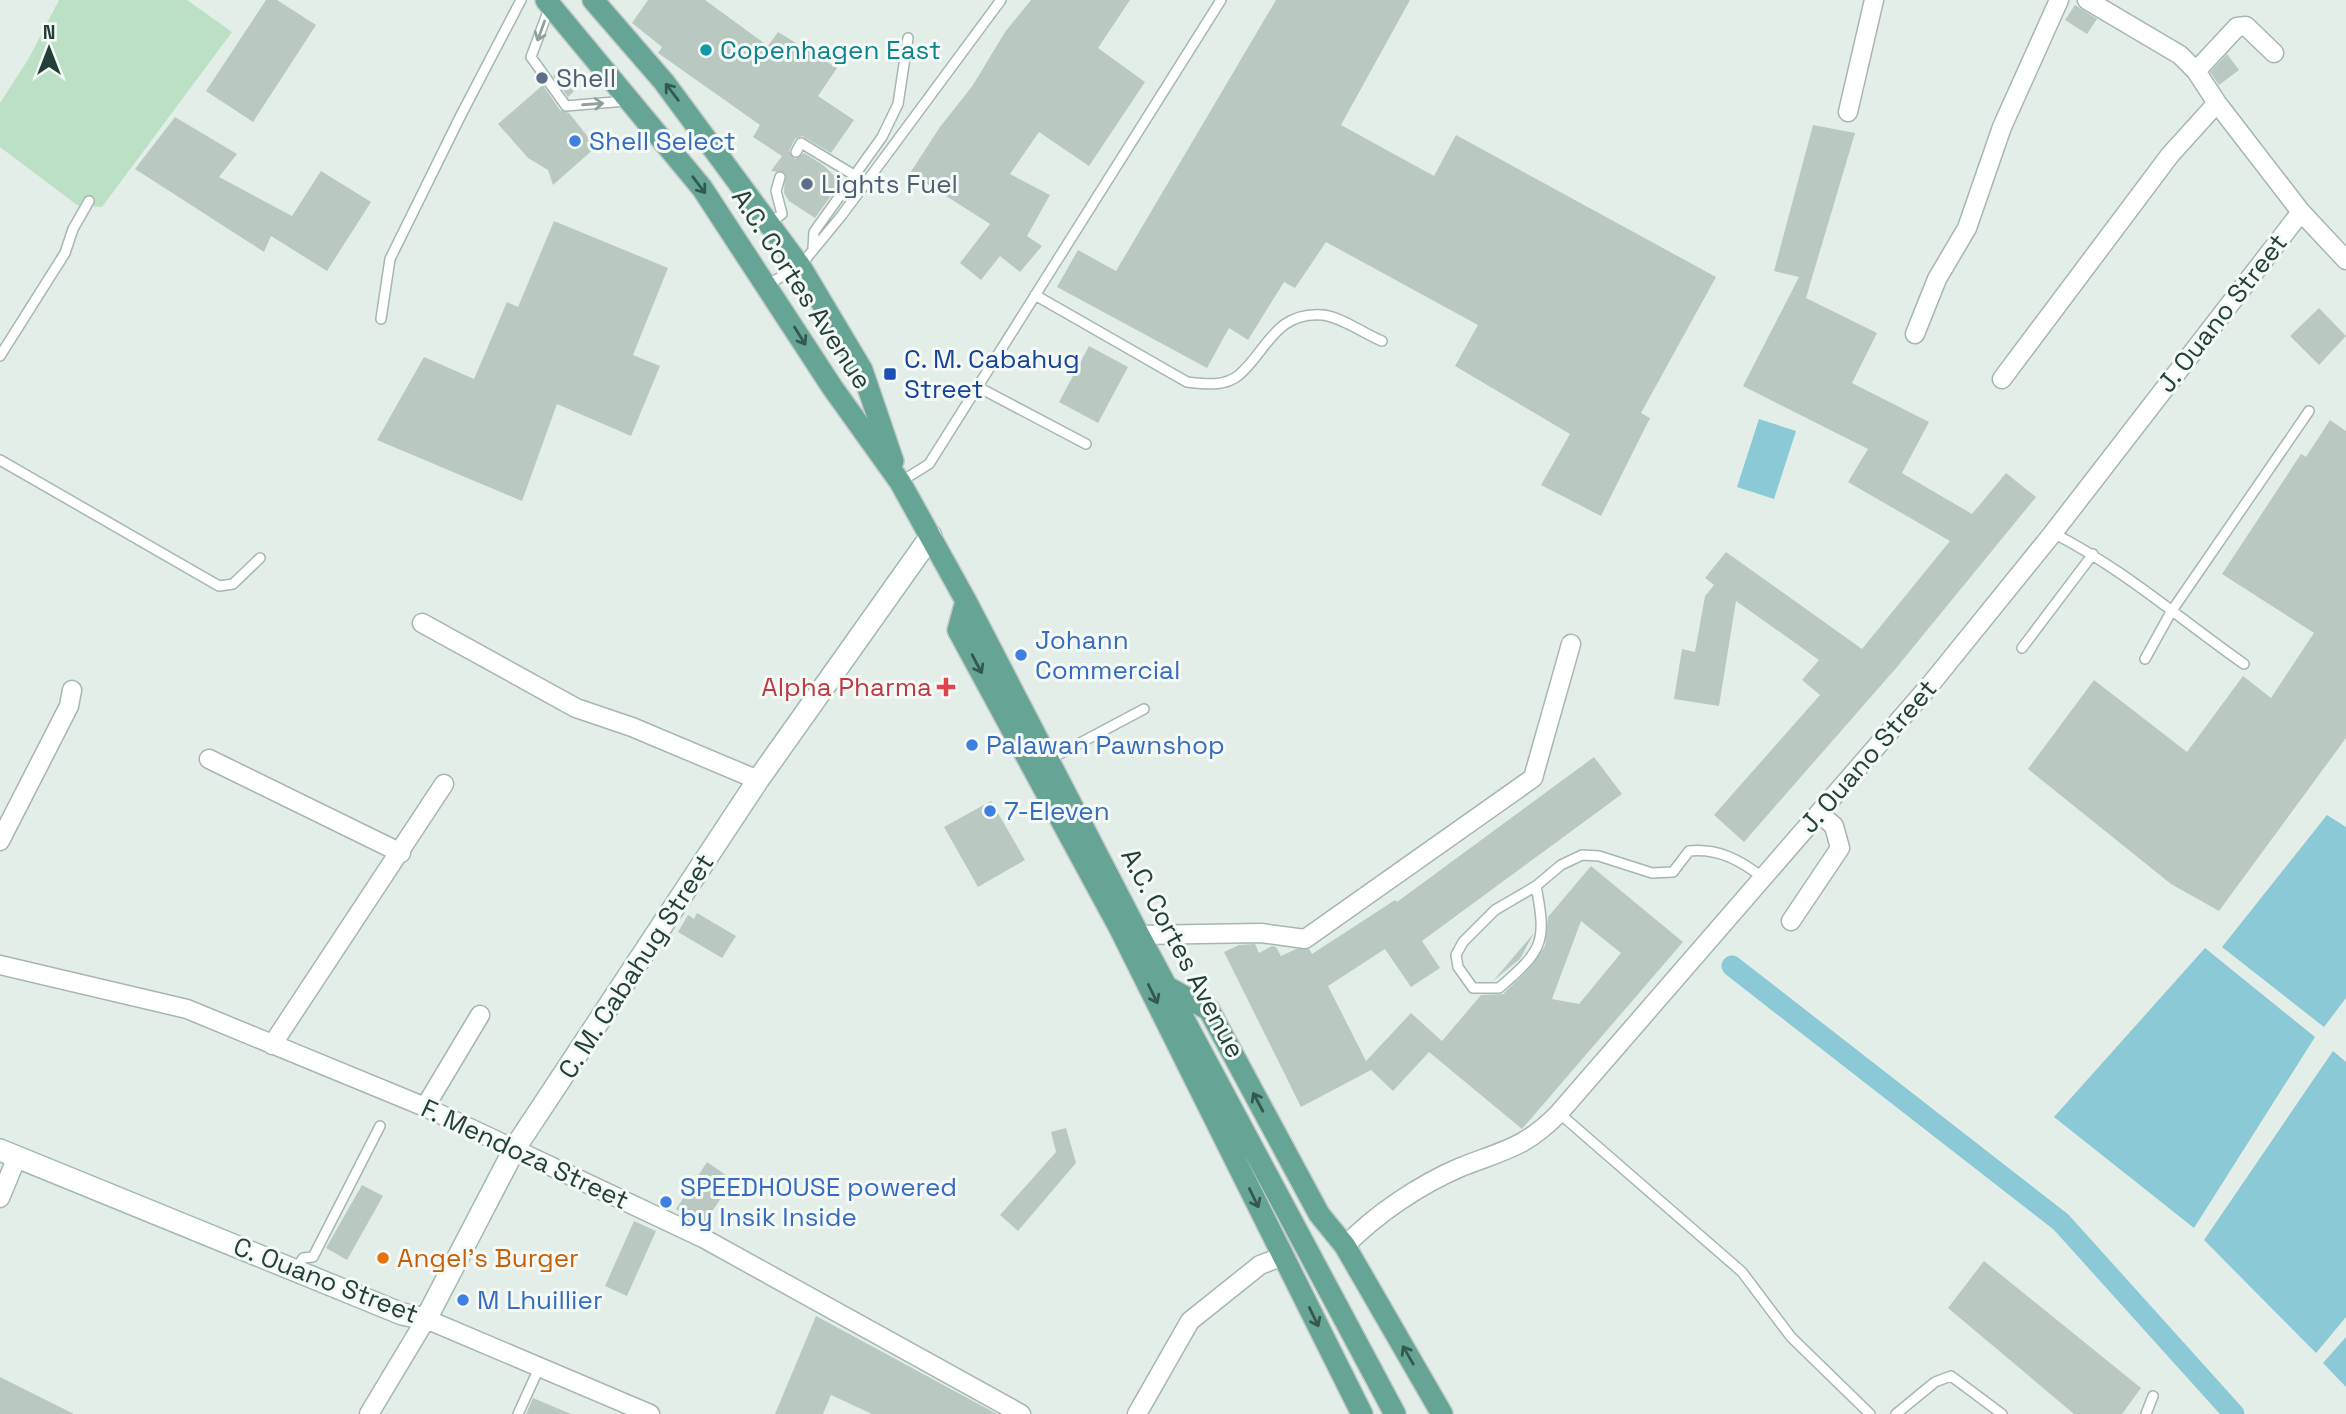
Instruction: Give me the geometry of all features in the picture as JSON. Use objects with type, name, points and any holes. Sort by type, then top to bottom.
[{"type":"main road","name":"A.C. Cortes Avenue","points":[[593,0],[664,82],[769,224],[806,257],[862,370],[900,482]]},
{"type":"main road","name":"A.C. Cortes Avenue","points":[[548,2],[702,188],[832,387],[900,482],[966,601],[1139,935],[1395,1414]]},
{"type":"main road","points":[[966,601],[958,630],[1119,927],[1362,1414]]},
{"type":"main road","points":[[1169,988],[1209,1010],[1319,1214],[1345,1246],[1442,1414]]},
{"type":"street","points":[[1848,112],[1874,0]]},
{"type":"street","points":[[1916,334],[1937,279],[1967,228],[2002,127],[2059,0]]},
{"type":"street","points":[[2087,0],[2180,55],[2196,71],[2217,103],[2301,212],[2346,260]]},
{"type":"street","points":[[2196,71],[2237,27],[2246,26],[2274,53]]},
{"type":"street","points":[[2002,379],[2170,156],[2217,103]]},
{"type":"street","name":"J. Ouano Street","points":[[1345,1246],[1367,1223],[1459,1168],[1517,1147],[1538,1134],[1559,1113],[1930,685],[2053,533],[2301,212]]},
{"type":"street","name":"C. M. Cabahug Street","points":[[369,1414],[426,1319],[515,1148],[758,780],[931,536]]},
{"type":"street","points":[[422,623],[576,708],[632,727],[758,780]]},
{"type":"street","points":[[1139,935],[1261,933],[1305,939],[1533,778],[1571,645]]},
{"type":"street","points":[[0,841],[69,706],[72,690]]},
{"type":"street","points":[[209,759],[401,853]]},
{"type":"street","points":[[272,1045],[444,784]]},
{"type":"street","points":[[1791,921],[1840,848],[1834,826],[1819,814]]},
{"type":"street","name":"F. Mendoza Street","points":[[0,965],[187,1009],[425,1107],[703,1238],[1021,1414]]},
{"type":"street","points":[[425,1107],[480,1014]]},
{"type":"street","points":[[0,1198],[8,1153]]},
{"type":"street","name":"C. Ouano Street","points":[[8,1153],[307,1268],[402,1314],[426,1319],[539,1368],[614,1407],[650,1414]]},
{"type":"street","points":[[1137,1414],[1190,1321],[1260,1265],[1284,1256]]},
{"type":"lane","points":[[381,319],[390,259],[521,0]]},
{"type":"lane","points":[[767,285],[806,257],[1001,0]]},
{"type":"lane","points":[[900,482],[929,464],[1221,0]]},
{"type":"lane","points":[[548,2],[531,57],[566,106],[631,101]]},
{"type":"lane","points":[[806,257],[814,232],[882,137],[898,104],[908,38]]},
{"type":"lane","points":[[796,152],[801,143],[854,175]]},
{"type":"lane","points":[[769,224],[782,214],[776,191],[780,177]]},
{"type":"lane","points":[[0,356],[65,253],[73,229],[89,201]]},
{"type":"lane","points":[[1035,295],[1187,382],[1212,385],[1238,376],[1270,335],[1296,318],[1324,315],[1382,341]]},
{"type":"lane","points":[[978,387],[1086,444]]},
{"type":"lane","points":[[2145,659],[2171,612],[2309,411]]},
{"type":"lane","points":[[0,460],[219,586],[233,584],[260,558]]},
{"type":"lane","points":[[2053,533],[2129,577],[2171,612],[2244,664]]},
{"type":"lane","points":[[2021,648],[2093,554]]},
{"type":"lane","points":[[1048,760],[1144,709]]},
{"type":"lane","points":[[1536,886],[1543,923],[1535,953],[1499,988],[1473,988],[1458,967],[1456,955],[1463,942],[1494,910],[1536,886],[1562,865],[1582,855],[1599,856],[1651,873],[1673,872],[1689,851],[1709,849],[1744,863],[1762,877]]},
{"type":"lane","points":[[1559,1113],[1742,1272],[1791,1337],[1870,1414]]},
{"type":"lane","points":[[307,1268],[380,1126]]},
{"type":"lane","points":[[518,1414],[539,1368]]},
{"type":"lane","points":[[1896,1414],[1935,1382],[1951,1376],[2002,1414]]},
{"type":"lane","points":[[2146,1414],[2153,1396]]},
{"type":"green space","points":[[59,0],[187,0],[232,32],[102,207],[77,205],[0,147],[0,103],[29,58]]},
{"type":"water","points":[[1759,419],[1796,431],[1774,499],[1737,487]]},
{"type":"water","points":[[2327,815],[2346,827],[2346,998],[2324,1027],[2222,947]]},
{"type":"water","points":[[2205,948],[2315,1037],[2194,1228],[2054,1117]]},
{"type":"water","points":[[2333,1051],[2346,1062],[2346,1317],[2316,1353],[2204,1240]]},
{"type":"water","points":[[2346,1337],[2346,1387],[2323,1363]]},
{"type":"building","points":[[266,0],[277,0],[316,25],[253,122],[206,91]]},
{"type":"building","points":[[648,0],[705,0],[768,46],[778,32],[837,68],[818,96],[854,120],[831,153],[802,136],[795,139],[789,151],[795,159],[804,153],[823,165],[839,180],[838,186],[815,218],[789,201],[784,193],[785,173],[771,171],[782,156],[753,137],[760,125],[658,53],[662,47],[632,23]]},
{"type":"building","points":[[1031,0],[1130,0],[1098,48],[1145,82],[1089,166],[1039,132],[1010,174],[1050,195],[1027,236],[1042,246],[1020,272],[1000,256],[981,280],[960,263],[990,224],[910,173],[940,127],[973,85],[1005,32]]},
{"type":"building","points":[[1276,0],[1410,0],[1341,125],[1434,176],[1456,135],[1716,277],[1641,413],[1650,418],[1601,516],[1541,485],[1570,434],[1455,366],[1478,325],[1326,242],[1295,288],[1284,282],[1248,340],[1229,328],[1207,368],[1057,287],[1078,250],[1116,271]]},
{"type":"building","points":[[2075,5],[2097,19],[2087,34],[2065,20]]},
{"type":"building","points":[[2227,54],[2239,70],[2219,85],[2210,72]]},
{"type":"building","points":[[557,72],[574,91],[568,97],[553,76]]},
{"type":"building","points":[[543,85],[560,110],[569,113],[596,147],[553,185],[548,170],[528,158],[498,124]]},
{"type":"building","points":[[175,117],[237,154],[219,177],[292,216],[321,171],[371,202],[327,271],[271,236],[264,252],[135,169]]},
{"type":"building","points":[[1813,125],[1855,133],[1806,298],[1877,333],[1852,383],[1929,422],[1902,473],[1972,514],[2006,473],[2036,497],[1897,667],[1744,842],[1714,815],[1820,695],[1802,680],[1819,660],[1736,601],[1719,706],[1674,699],[1682,649],[1695,652],[1705,596],[1714,585],[1705,578],[1726,552],[1862,649],[1950,541],[1848,482],[1868,449],[1743,386],[1799,277],[1774,271]]},
{"type":"building","points":[[554,221],[668,268],[633,355],[660,366],[631,436],[557,404],[522,501],[377,440],[424,357],[474,379],[507,302],[518,307]]},
{"type":"building","points":[[2319,308],[2346,336],[2319,365],[2290,336]]},
{"type":"building","points":[[1089,346],[1128,367],[1098,423],[1059,402]]},
{"type":"building","points":[[2330,420],[2346,431],[2346,738],[2219,911],[2171,884],[2028,769],[2094,680],[2187,752],[2243,676],[2271,698],[2314,633],[2222,574],[2301,454],[2306,457]]},
{"type":"building","points":[[1594,757],[1622,794],[1422,941],[1440,968],[1411,987],[1385,949],[1328,986],[1366,1061],[1411,1013],[1442,1041],[1481,995],[1503,994],[1530,968],[1545,946],[1548,917],[1591,866],[1683,942],[1522,1129],[1429,1052],[1393,1091],[1371,1070],[1301,1107],[1224,952],[1239,945],[1255,944],[1259,953],[1272,946],[1276,947],[1281,956],[1296,949],[1309,949],[1312,954],[1395,900],[1397,902]],"holes":[[[1581,921],[1621,953],[1579,1004],[1552,999]]]},
{"type":"building","points":[[991,801],[1025,860],[978,887],[944,827]]},
{"type":"building","points":[[697,913],[736,936],[722,958],[678,932],[688,915],[694,919]]},
{"type":"building","points":[[1534,933],[1520,959],[1493,981]]},
{"type":"building","points":[[1066,1128],[1076,1163],[1018,1231],[1000,1215],[1056,1152],[1051,1132]]},
{"type":"building","points":[[707,1162],[733,1180],[703,1225],[676,1209]]},
{"type":"building","points":[[362,1185],[383,1196],[347,1260],[326,1248]]},
{"type":"building","points":[[634,1221],[656,1231],[627,1296],[605,1286]]},
{"type":"building","points":[[1984,1261],[2141,1388],[2122,1414],[2074,1414],[1948,1308]]},
{"type":"building","points":[[816,1316],[997,1414],[872,1414],[831,1395],[823,1414],[775,1414]]},
{"type":"building","points":[[0,1377],[74,1414],[0,1414]]},
{"type":"building","points":[[533,1398],[571,1414],[526,1414]]},
{"type":"waterway","points":[[1732,966],[2061,1222],[2234,1414]]},
{"type":"place","name":"Copenhagen East","points":[[706,50]]},
{"type":"place","name":"Shell","points":[[542,78]]},
{"type":"place","name":"Shell Select","points":[[575,141]]},
{"type":"place","name":"Lights Fuel","points":[[807,184]]},
{"type":"place","name":"C. M. Cabahug Street","points":[[890,374]]},
{"type":"place","name":"Johann Commercial","points":[[1021,655]]},
{"type":"place","name":"Alpha Pharma","points":[[946,687]]},
{"type":"place","name":"Palawan Pawnshop","points":[[972,745]]},
{"type":"place","name":"7-Eleven","points":[[990,811]]},
{"type":"place","name":"SPEEDHOUSE powered by Insik Inside","points":[[666,1202]]},
{"type":"place","name":"Angel's Burger","points":[[383,1258]]},
{"type":"place","name":"M Lhuillier","points":[[463,1300]]}]
